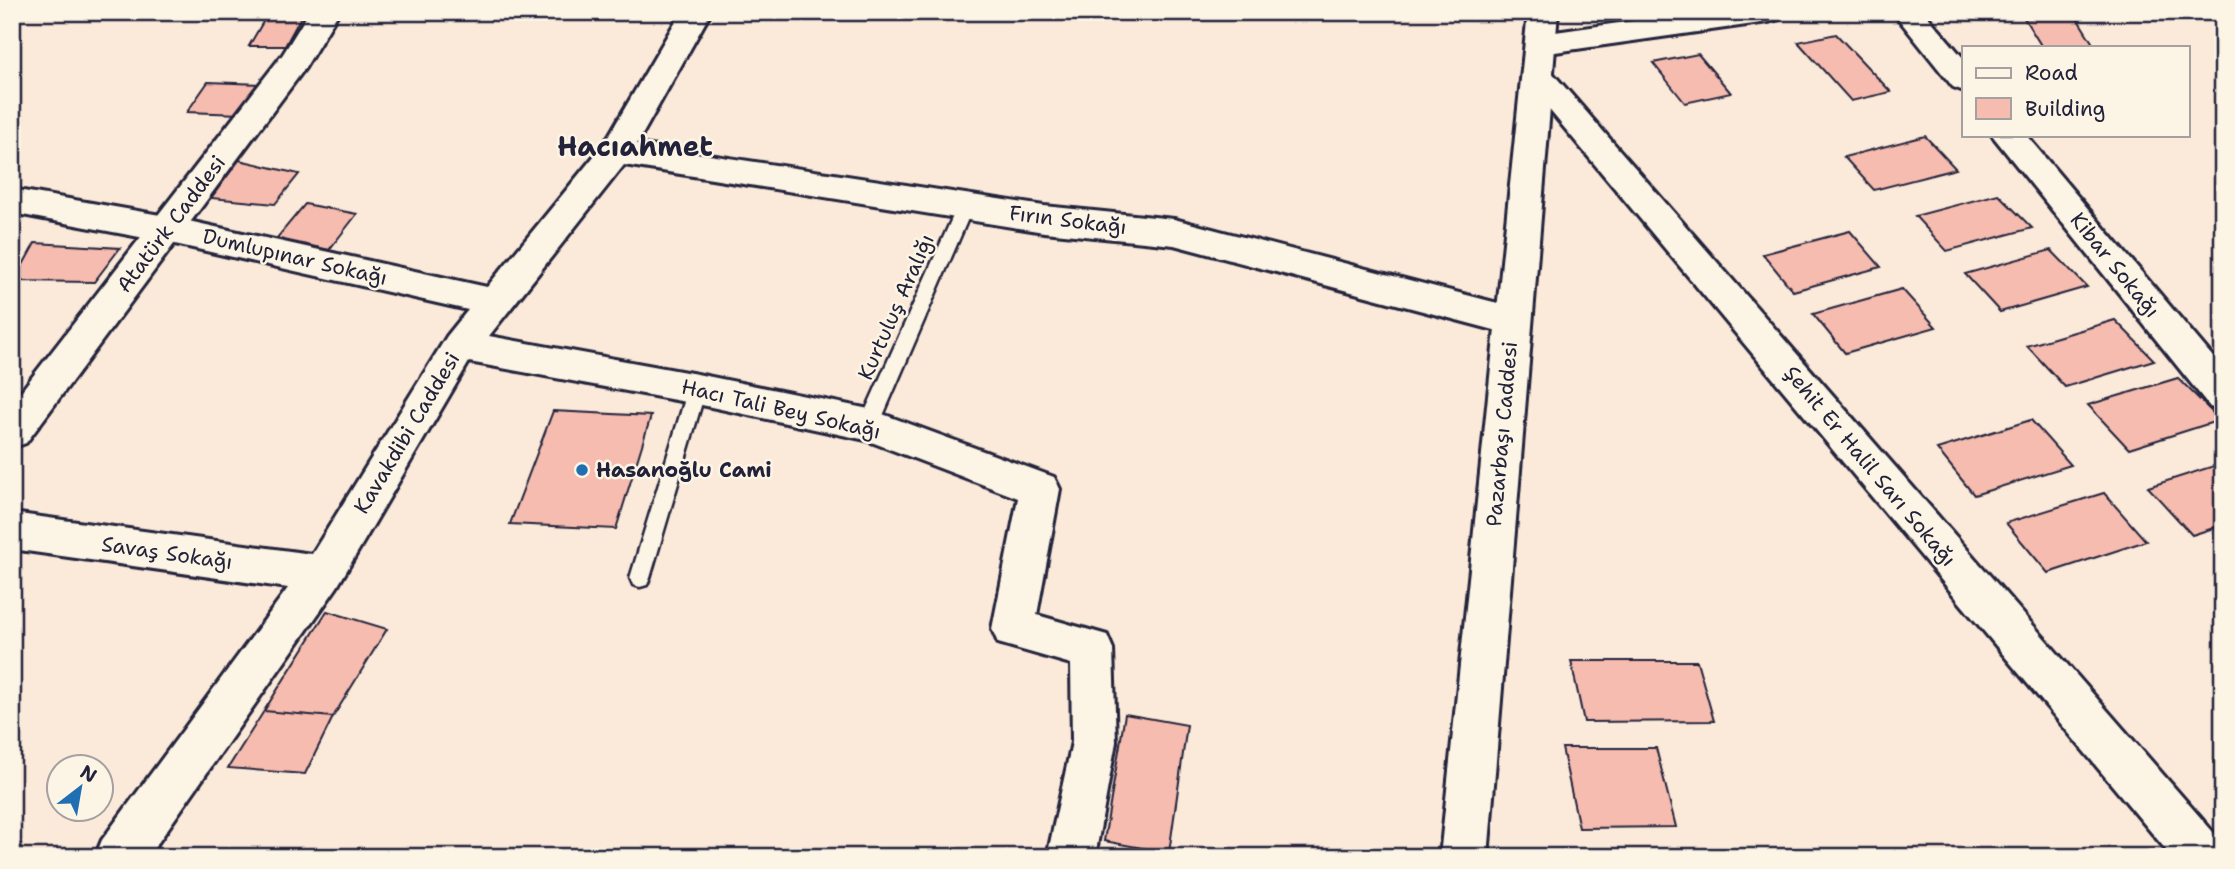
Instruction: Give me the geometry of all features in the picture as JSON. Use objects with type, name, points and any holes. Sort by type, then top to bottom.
[{"type":"street","name":"Atatürk Caddesi","points":[[12,432],[295,61],[324,12]]},
{"type":"street","name":"Kavakdibi Caddesi","points":[[120,857],[322,574],[460,346],[616,152],[696,12]]},
{"type":"street","points":[[1541,44],[1768,12]]},
{"type":"street","points":[[1908,12],[1962,78]]},
{"type":"street","name":"Pazarbaşı Caddesi","points":[[1464,857],[1541,44]]},
{"type":"street","name":"Şehit Er Halil Sarı Sokağı","points":[[1541,44],[2203,857]]},
{"type":"street","name":"Kibar Sokağı","points":[[2009,136],[2223,396]]},
{"type":"street","name":"Fırın Sokağı","points":[[616,152],[824,187],[1174,232],[1513,321]]},
{"type":"street","name":"Dumlupınar Sokağı","points":[[12,201],[166,229],[494,302]]},
{"type":"street","name":"Hacı Tali Bey Sokağı","points":[[460,346],[697,389],[869,425],[1040,489],[1013,629],[1092,649],[1094,742],[1071,857]]},
{"type":"street","name":"Savaş Sokağı","points":[[12,531],[322,574]]},
{"type":"lane","name":"Kurtuluş Aralığı","points":[[869,425],[965,207]]},
{"type":"lane","points":[[640,578],[697,389]]},
{"type":"building","points":[[267,15],[302,15],[285,46],[249,46]]},
{"type":"building","points":[[2024,18],[2077,18],[2094,46],[2041,46]]},
{"type":"building","points":[[1836,34],[1891,92],[1851,101],[1798,42]]},
{"type":"building","points":[[1698,54],[1731,93],[1685,103],[1653,63]]},
{"type":"building","points":[[208,82],[261,84],[241,114],[187,112]]},
{"type":"building","points":[[1925,136],[1956,169],[1874,190],[1844,157]]},
{"type":"building","points":[[239,160],[299,174],[275,204],[211,198]]},
{"type":"building","points":[[1998,194],[2032,228],[1947,251],[1915,216]]},
{"type":"building","points":[[305,204],[357,214],[329,250],[276,239]]},
{"type":"building","points":[[1850,231],[1881,267],[1793,291],[1763,254]]},
{"type":"building","points":[[35,243],[120,248],[94,282],[14,281]]},
{"type":"building","points":[[2051,250],[2087,287],[2000,312],[1965,274]]},
{"type":"building","points":[[1902,289],[1936,327],[1845,353],[1813,314]]},
{"type":"building","points":[[2115,320],[2154,360],[2065,387],[2027,346]]},
{"type":"building","points":[[2178,378],[2220,420],[2129,449],[2088,405]]},
{"type":"building","name":"Hasanoğlu Cami","points":[[553,411],[651,416],[616,529],[510,524]]},
{"type":"building","points":[[2031,420],[2071,465],[1974,495],[1937,449]]},
{"type":"building","points":[[2223,463],[2223,525],[2192,535],[2148,487]]},
{"type":"building","points":[[2104,493],[2146,541],[2048,573],[2006,523]]},
{"type":"building","points":[[327,611],[387,629],[333,717],[264,711]]},
{"type":"building","points":[[1571,661],[1697,661],[1714,721],[1584,722]]},
{"type":"building","points":[[264,711],[333,717],[305,774],[228,768]]},
{"type":"building","points":[[1125,714],[1187,725],[1169,853],[1104,841]]},
{"type":"building","points":[[1562,748],[1656,748],[1676,827],[1579,828]]},
{"type":"place","name":"Hasanoğlu Cami","points":[[582,470]]},
{"type":"district","name":"Hacıahmet","points":[[635,146]]}]
